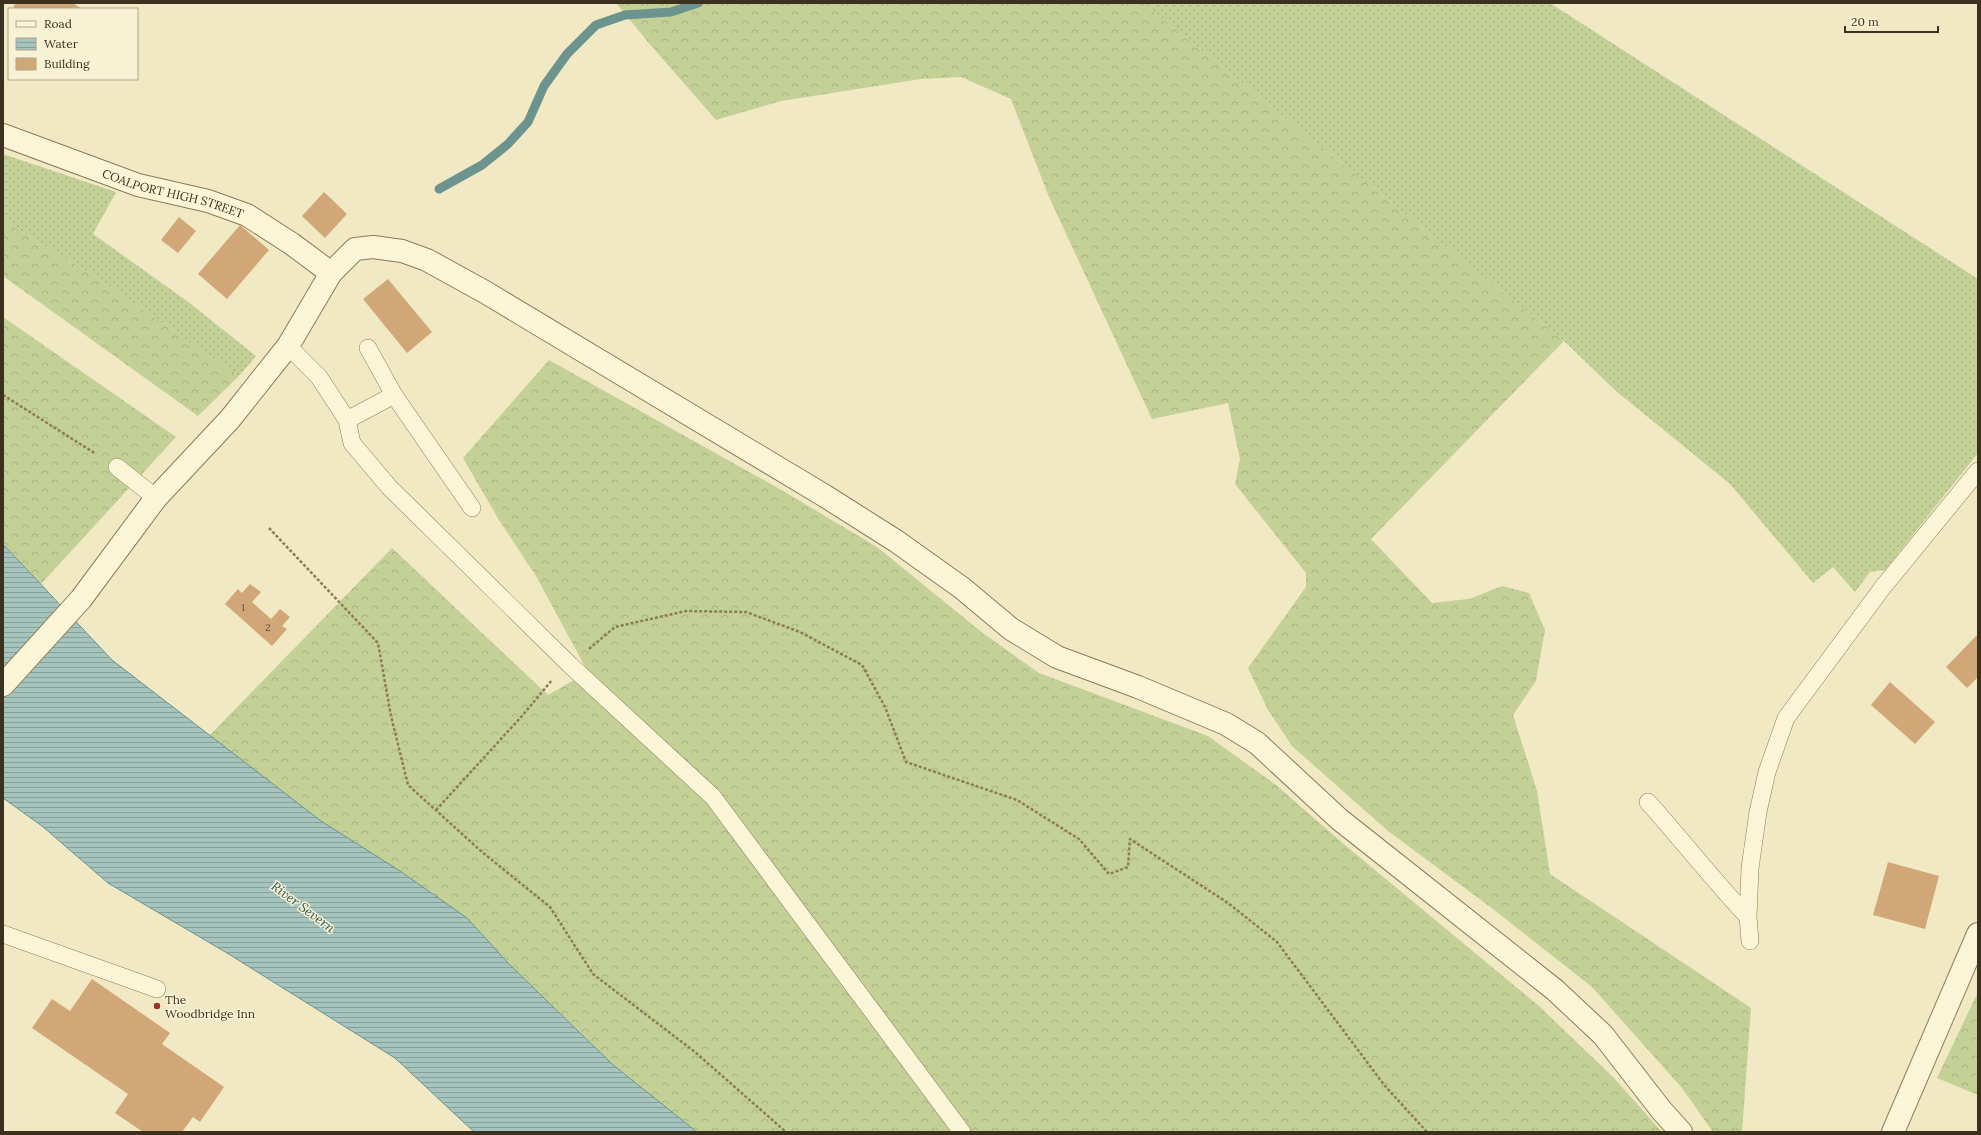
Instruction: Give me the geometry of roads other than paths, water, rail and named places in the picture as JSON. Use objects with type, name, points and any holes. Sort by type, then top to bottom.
[{"type":"street","name":"COALPORT HIGH STREET","points":[[3,135],[138,185],[208,201],[247,216],[292,244],[331,274]]},
{"type":"street","points":[[3,685],[81,599],[156,498],[230,419],[288,346],[331,274],[355,249],[373,247],[402,251],[427,260],[484,292],[831,500],[896,541],[962,588],[1011,629],[1057,658],[1138,687],[1226,724],[1257,743],[1339,819],[1565,1000],[1603,1035],[1680,1132]]},
{"type":"street","points":[[1893,1132],[1978,934]]},
{"type":"lane","points":[[288,346],[319,377],[347,420],[352,443],[389,487],[570,665],[713,797],[962,1132]]},
{"type":"lane","points":[[368,348],[394,395],[472,508]]},
{"type":"lane","points":[[347,420],[394,395]]},
{"type":"lane","points":[[116,467],[156,498]]},
{"type":"lane","points":[[1750,941],[1748,917],[1750,868],[1758,812],[1767,772],[1786,718],[1883,587],[1978,471]]},
{"type":"lane","points":[[1648,802],[1677,834],[1719,886],[1748,917]]},
{"type":"lane","points":[[3,934],[157,989]]},
{"type":"water","name":"River Severn","points":[[3,544],[112,660],[321,821],[400,871],[467,918],[508,963],[612,1064],[697,1132],[474,1132],[395,1058],[227,953],[108,883],[42,826],[3,798]]},
{"type":"waterway","points":[[439,189],[482,165],[508,144],[528,122],[544,86],[567,54],[596,25],[625,15],[671,12],[698,3]]},
{"type":"place","name":"The Woodbridge Inn","points":[[157,1006]]}]
